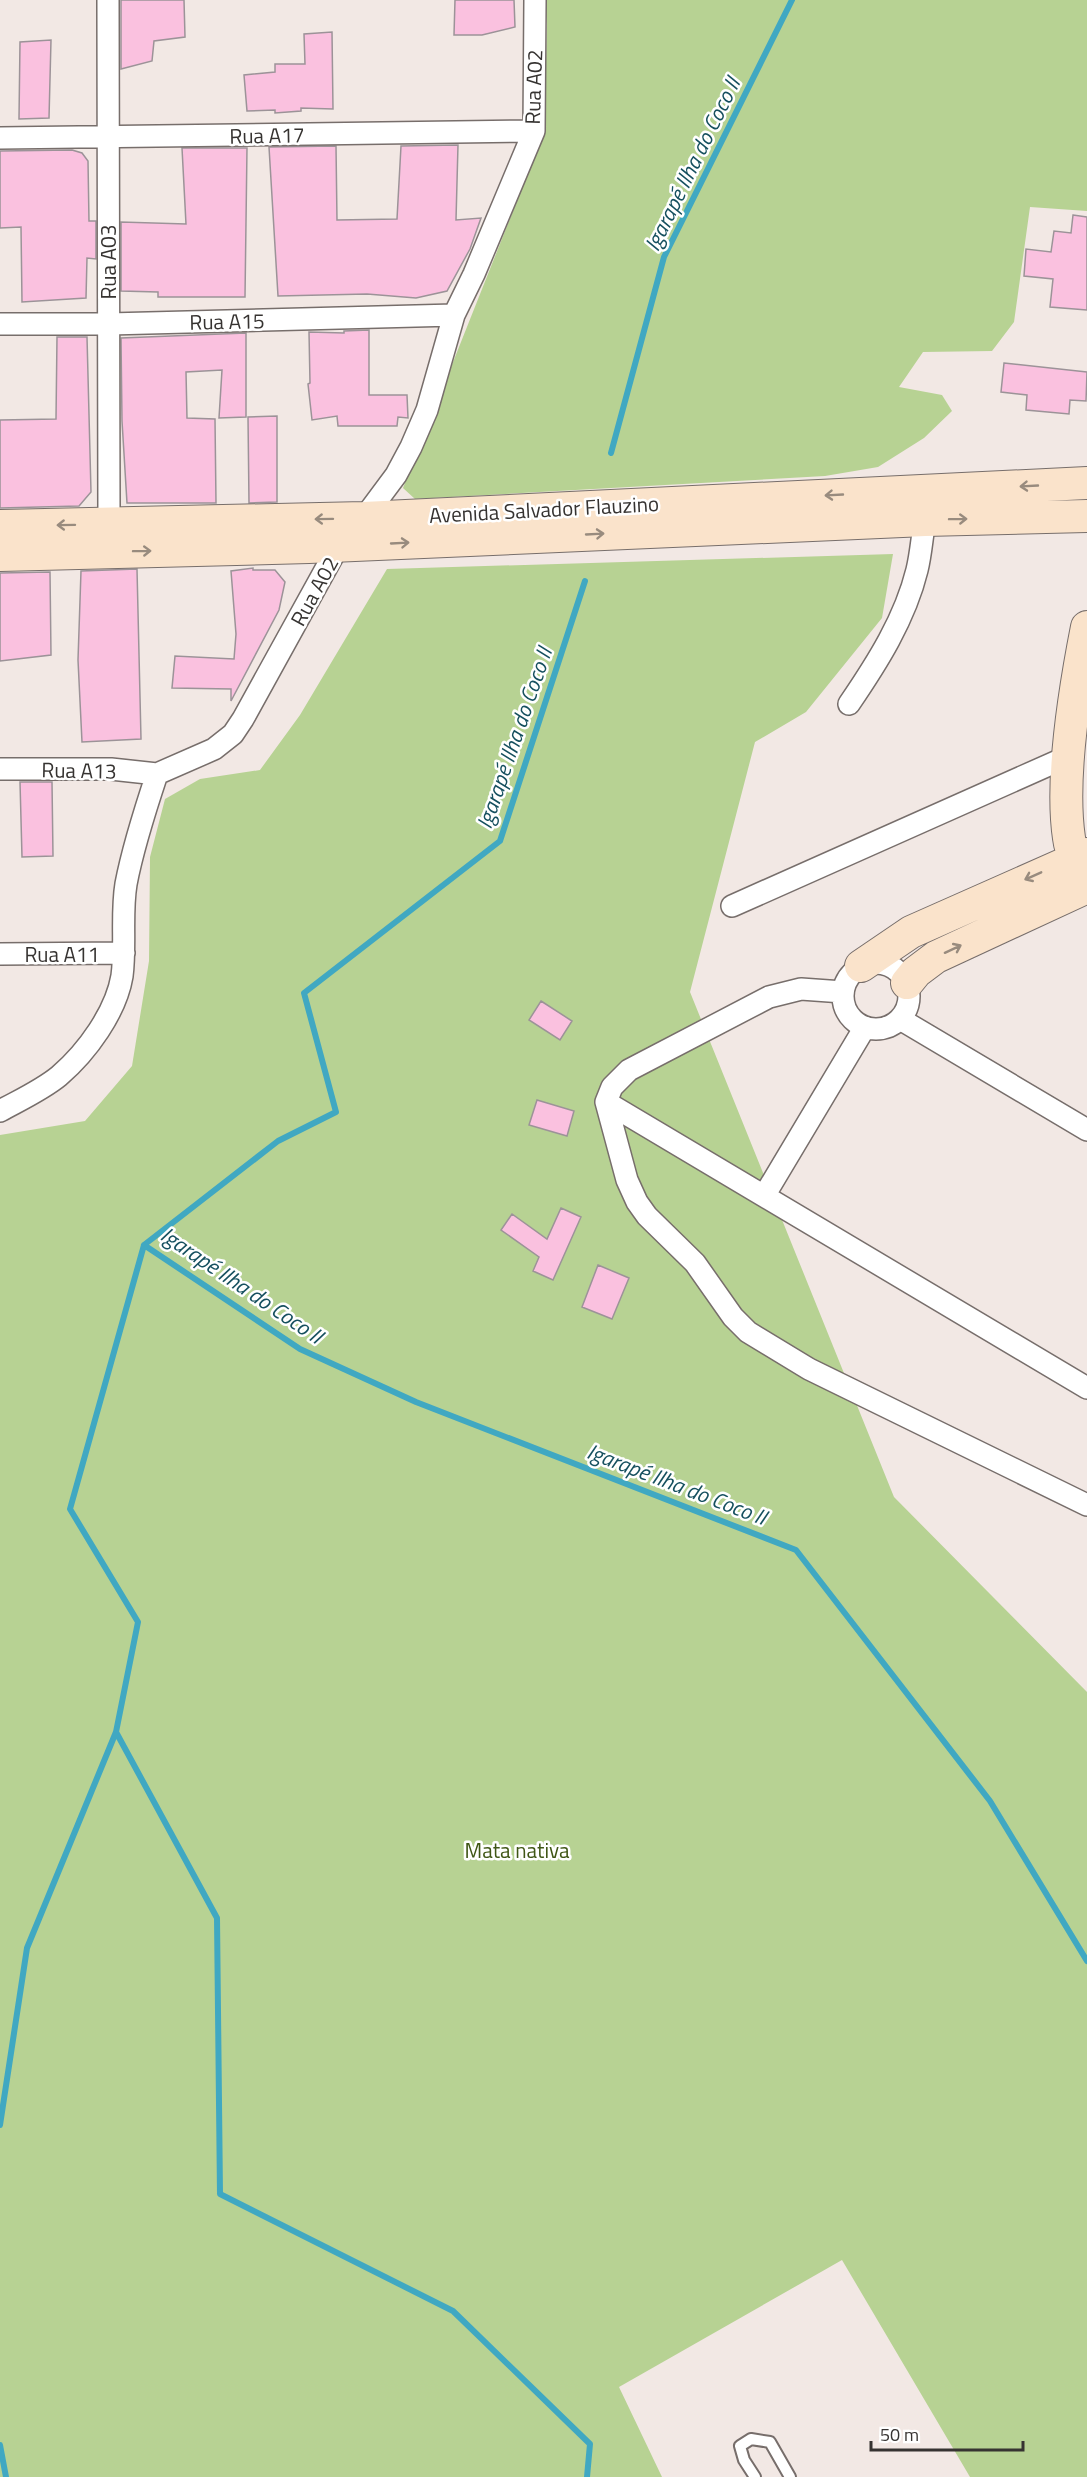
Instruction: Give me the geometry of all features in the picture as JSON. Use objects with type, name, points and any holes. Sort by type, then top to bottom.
[{"type":"street","name":"Rua A03","points":[[108,0],[109,524]]},
{"type":"street","name":"Rua A02","points":[[157,774],[214,749],[233,734],[339,545],[364,518],[396,475],[411,447],[427,410],[454,315],[474,274],[534,131],[535,0]]},
{"type":"street","name":"Rua A17","points":[[0,138],[534,131]]},
{"type":"street","name":"Rua A15","points":[[0,324],[109,324],[454,315]]},
{"type":"street","name":"Avenida Salvador Flauzino","points":[[0,526],[364,518],[1087,483]]},
{"type":"street","name":"Avenida Salvador Flauzino","points":[[0,555],[339,545],[924,520],[1087,516]]},
{"type":"street","points":[[849,704],[886,646],[910,594],[918,568],[924,520]]},
{"type":"street","points":[[861,966],[883,963],[902,974],[907,983],[908,1003],[900,1019],[884,1028],[865,1027],[848,1014],[843,992],[852,972],[911,932],[1083,864],[1069,839],[1069,756],[1087,627]]},
{"type":"street","points":[[732,906],[1069,756]]},
{"type":"street","name":"Rua A13","points":[[0,769],[111,769],[157,774]]},
{"type":"street","points":[[0,1111],[59,1076],[77,1058],[103,1022],[117,993],[122,977],[126,886],[145,810],[157,774]]},
{"type":"street","points":[[907,983],[916,972],[936,957],[1087,887]]},
{"type":"street","name":"Rua A11","points":[[0,954],[124,953]]},
{"type":"street","points":[[843,992],[801,989],[769,997],[629,1070],[612,1087],[606,1102],[627,1180],[637,1202],[647,1216],[695,1263],[733,1317],[748,1332],[808,1370],[1087,1505]]},
{"type":"street","points":[[900,1019],[1087,1130]]},
{"type":"street","points":[[764,1196],[865,1027]]},
{"type":"street","points":[[606,1102],[1087,1388]]},
{"type":"lane","points":[[755,2477],[744,2460],[740,2446],[751,2439],[770,2442],[790,2477]]},
{"type":"green space","points":[[545,0],[1087,0],[1087,211],[1030,207],[1014,322],[992,351],[923,352],[899,387],[942,395],[952,411],[924,438],[878,467],[825,476],[415,499],[403,488],[544,133],[547,25]]},
{"type":"green space","name":"Mata nativa","points":[[893,554],[882,618],[806,712],[755,742],[690,992],[894,1497],[1087,1692],[1087,2477],[970,2477],[842,2260],[619,2387],[662,2477],[0,2477],[0,1135],[85,1121],[132,1066],[149,961],[150,857],[165,799],[200,779],[260,770],[300,715],[387,569]]},
{"type":"building","points":[[121,0],[184,0],[185,37],[154,41],[152,61],[121,69]]},
{"type":"building","points":[[455,0],[514,0],[515,27],[482,35],[454,35]]},
{"type":"building","points":[[332,32],[333,109],[301,108],[301,111],[275,113],[275,110],[247,111],[244,75],[275,72],[275,64],[305,64],[304,34]]},
{"type":"building","points":[[51,40],[49,118],[19,119],[20,42]]},
{"type":"building","points":[[458,145],[456,220],[481,218],[470,249],[447,291],[416,298],[367,294],[278,296],[269,147],[336,146],[337,220],[397,219],[401,146]]},
{"type":"building","points":[[182,148],[247,148],[245,297],[158,297],[158,292],[121,291],[121,222],[186,224]]},
{"type":"building","points":[[72,150],[82,153],[88,161],[89,221],[96,221],[96,259],[87,258],[86,298],[22,302],[21,227],[0,228],[0,151]]},
{"type":"building","points":[[1073,215],[1087,217],[1087,310],[1050,307],[1053,279],[1024,276],[1026,249],[1051,252],[1054,231],[1071,233]]},
{"type":"building","points":[[369,330],[369,395],[407,395],[408,418],[398,417],[397,426],[338,426],[337,416],[312,420],[308,384],[310,383],[309,332],[344,333],[344,331]]},
{"type":"building","points":[[246,333],[246,417],[219,418],[222,370],[186,372],[187,418],[215,419],[216,503],[127,503],[122,421],[121,338]]},
{"type":"building","points":[[57,337],[87,337],[91,492],[79,506],[0,508],[0,420],[56,419]]},
{"type":"building","points":[[1004,363],[1087,372],[1086,401],[1070,400],[1069,414],[1026,410],[1027,395],[1001,392]]},
{"type":"building","points":[[277,416],[277,502],[249,503],[248,417]]},
{"type":"building","points":[[253,568],[253,570],[275,570],[285,582],[279,610],[231,701],[231,689],[172,688],[175,656],[234,659],[236,634],[231,571]]},
{"type":"building","points":[[137,569],[141,739],[82,742],[78,660],[81,571]]},
{"type":"building","points":[[50,572],[51,655],[0,661],[0,573]]},
{"type":"building","points":[[20,782],[52,782],[53,856],[22,857]]},
{"type":"building","points":[[541,1001],[572,1021],[560,1040],[529,1020]]},
{"type":"building","points":[[537,1100],[574,1111],[567,1136],[529,1125]]},
{"type":"building","points":[[561,1208],[581,1217],[553,1280],[533,1271],[539,1257],[501,1230],[512,1214],[547,1239]]},
{"type":"building","points":[[598,1265],[629,1278],[612,1319],[582,1307]]},
{"type":"waterway","name":"Igarapé Ilha do Coco II","points":[[611,453],[664,257],[792,0]]},
{"type":"waterway","name":"Igarapé Ilha do Coco II","points":[[585,581],[500,841],[304,993],[336,1112],[278,1141],[144,1245],[300,1349],[416,1402],[796,1550],[990,1801],[1087,1961]]},
{"type":"waterway","points":[[0,2125],[27,1948],[116,1732],[138,1622],[70,1509],[144,1245]]},
{"type":"waterway","points":[[116,1732],[217,1918],[220,2194],[453,2311],[590,2444],[587,2477]]},
{"type":"waterway","points":[[0,2445],[6,2477]]}]
